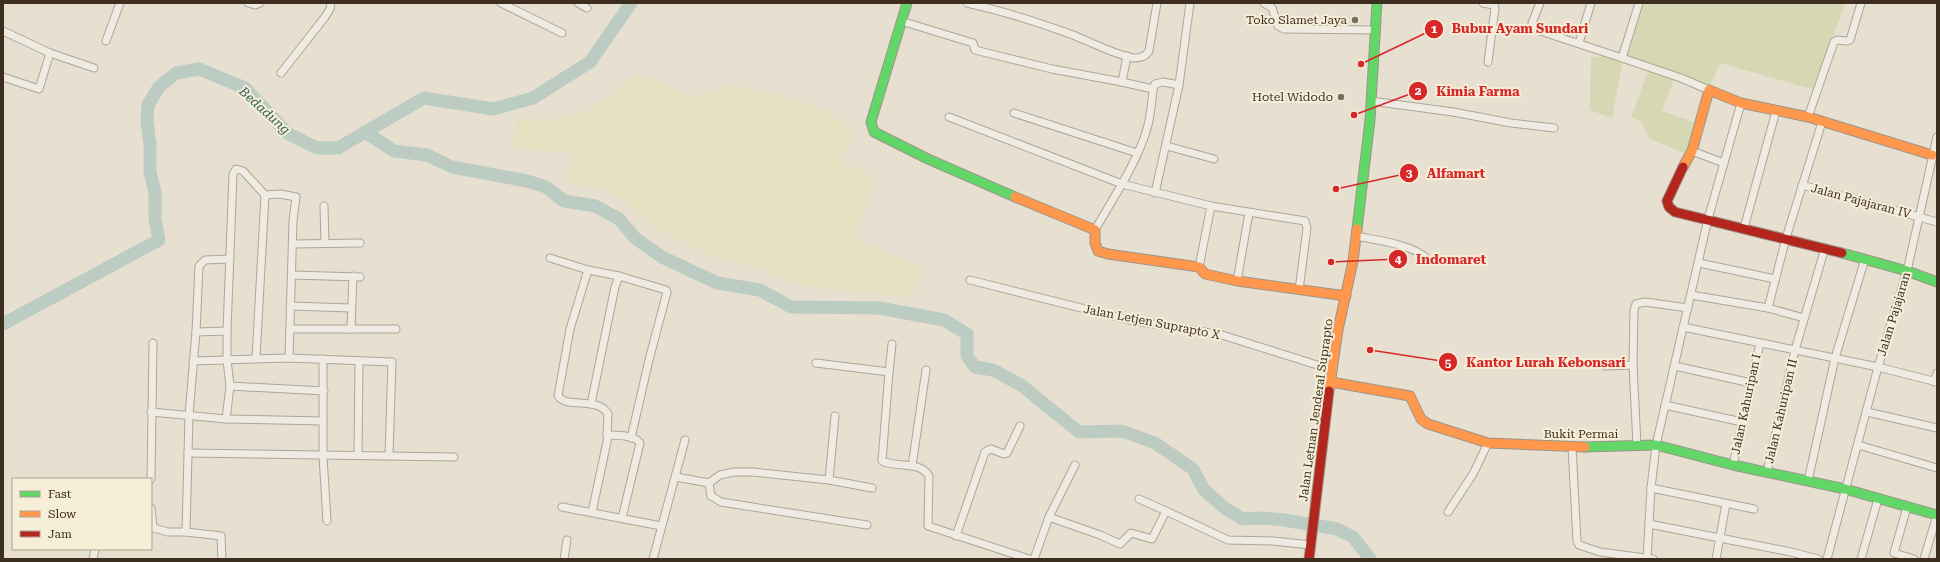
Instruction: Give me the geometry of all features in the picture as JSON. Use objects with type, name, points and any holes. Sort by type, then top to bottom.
[{"type":"street","points":[[106,41],[120,3]]},
{"type":"street","points":[[248,3],[255,5],[260,3]]},
{"type":"street","points":[[502,3],[562,33]]},
{"type":"street","points":[[578,3],[587,8]]},
{"type":"street","points":[[907,3],[871,122],[874,132],[901,146],[1005,193],[1095,230]]},
{"type":"street","points":[[967,3],[990,8],[1048,26],[1127,56],[1141,58],[1149,51],[1157,3]]},
{"type":"street","points":[[1155,193],[1167,146],[1179,85],[1190,3]]},
{"type":"street","points":[[1264,3],[1272,8],[1278,26],[1284,29],[1375,30]]},
{"type":"street","name":"Jalan Letnan Jenderal Suprapto","points":[[1309,559],[1325,418],[1338,330],[1346,296],[1356,236],[1371,101],[1377,3]]},
{"type":"street","points":[[1483,3],[1494,6],[1495,8],[1488,62]]},
{"type":"street","points":[[1540,3],[1532,23],[1534,29],[1681,78],[1741,104],[1808,117],[1932,155]]},
{"type":"street","points":[[1579,43],[1591,3]]},
{"type":"street","points":[[1622,58],[1639,3]]},
{"type":"street","points":[[1808,117],[1834,42],[1837,40],[1848,42],[1850,40],[1861,3]]},
{"type":"street","points":[[282,74],[325,17],[332,4]]},
{"type":"street","points":[[901,21],[973,43],[975,50],[1052,69],[1153,89]]},
{"type":"street","points":[[3,32],[50,53],[94,68]]},
{"type":"street","points":[[3,77],[39,89],[50,53]]},
{"type":"street","points":[[1122,82],[1127,56]]},
{"type":"street","points":[[1179,85],[1158,82],[1155,84],[1148,125],[1137,153],[1122,184],[1095,230],[1095,243],[1098,251],[1108,254],[1199,267],[1205,274],[1237,280],[1346,296]]},
{"type":"street","points":[[1709,90],[1692,152],[1676,181],[1668,201],[1669,207],[1675,212],[1825,248],[1907,271],[1937,282]]},
{"type":"street","points":[[1371,101],[1453,112],[1511,123],[1554,128]]},
{"type":"street","points":[[1572,447],[1577,541],[1579,545],[1600,552],[1649,559],[1651,488],[1656,445],[1708,219],[1741,104]]},
{"type":"street","points":[[1744,228],[1776,111]]},
{"type":"street","points":[[1014,113],[1137,153]]},
{"type":"street","points":[[949,117],[1122,184],[1211,206],[1305,221],[1307,224],[1299,290]]},
{"type":"street","points":[[1768,308],[1786,238],[1822,122]]},
{"type":"street","name":"Jalan Pajajaran","points":[[1827,559],[1878,367],[1907,271],[1932,155],[1937,140]]},
{"type":"street","points":[[1167,146],[1214,159]]},
{"type":"street","points":[[1692,152],[1724,163]]},
{"type":"street","points":[[226,419],[230,386],[227,360],[227,331],[234,171],[239,169],[243,171],[265,195],[296,196],[290,306],[289,358]]},
{"type":"street","name":"Jalan Pajajaran IV","points":[[1802,185],[1920,216],[1937,222]]},
{"type":"street","points":[[256,358],[265,195]]},
{"type":"street","points":[[324,206],[325,244]]},
{"type":"street","points":[[1199,267],[1211,206]]},
{"type":"street","points":[[1237,280],[1249,213]]},
{"type":"street","points":[[1356,236],[1389,243],[1419,252],[1425,257],[1425,261]]},
{"type":"street","points":[[293,244],[360,242]]},
{"type":"street","name":"Jalan Kahuripan II","points":[[1767,472],[1795,350],[1825,248]]},
{"type":"street","points":[[550,258],[588,270],[662,287],[667,292],[631,438]]},
{"type":"street","points":[[186,532],[189,415],[192,361],[196,332],[199,266],[205,260],[230,259]]},
{"type":"street","points":[[1808,481],[1835,358],[1865,259]]},
{"type":"street","points":[[1699,263],[1775,279]]},
{"type":"street","points":[[588,270],[570,329],[558,396],[563,400],[591,404],[603,408],[608,414],[608,437],[592,512]]},
{"type":"street","points":[[292,275],[357,276],[351,308],[351,329]]},
{"type":"street","points":[[591,404],[615,287],[619,276]]},
{"type":"street","name":"Jalan Letjen Suprapto X","points":[[970,280],[1129,320],[1222,336],[1333,370]]},
{"type":"street","points":[[1691,295],[1768,308],[1804,318]]},
{"type":"street","points":[[1637,446],[1633,365],[1634,310],[1636,304],[1645,302],[1688,308]]},
{"type":"street","points":[[290,306],[351,308]]},
{"type":"street","points":[[1683,327],[1878,367],[1936,382],[1937,373]]},
{"type":"street","points":[[290,329],[396,328]]},
{"type":"street","points":[[196,332],[227,331]]},
{"type":"street","points":[[151,478],[153,343]]},
{"type":"street","name":"Jalan Kahuripan I","points":[[1733,465],[1760,343]]},
{"type":"street","points":[[892,344],[882,461],[923,469],[929,476],[926,524],[956,536],[1029,559]]},
{"type":"street","points":[[192,361],[289,358],[393,362],[389,455]]},
{"type":"street","points":[[323,359],[323,456],[327,521]]},
{"type":"street","points":[[358,455],[359,361]]},
{"type":"street","points":[[816,363],[889,372]]},
{"type":"street","points":[[1605,366],[1633,365]]},
{"type":"street","points":[[1675,366],[1751,383]]},
{"type":"street","points":[[912,466],[926,370]]},
{"type":"street","name":"Bukit Permai","points":[[1331,382],[1410,396],[1421,419],[1428,424],[1488,443],[1572,447],[1656,445],[1733,465],[1845,489],[1937,515]]},
{"type":"street","points":[[230,386],[324,391]]},
{"type":"street","points":[[1666,405],[1742,422]]},
{"type":"street","points":[[151,412],[226,419],[323,420]]},
{"type":"street","points":[[1867,412],[1937,428]]},
{"type":"street","points":[[829,480],[835,416]]},
{"type":"street","points":[[956,536],[985,452],[991,449],[1004,454],[1007,453],[1020,426]]},
{"type":"street","points":[[607,435],[615,434],[639,440],[640,443],[622,518]]},
{"type":"street","points":[[653,559],[685,440]]},
{"type":"street","points":[[1448,512],[1473,474],[1488,443]]},
{"type":"street","points":[[1858,446],[1937,468]]},
{"type":"street","points":[[188,453],[454,457]]},
{"type":"street","points":[[1034,559],[1049,517],[1075,465]]},
{"type":"street","points":[[676,477],[709,483],[720,474],[753,472],[829,480],[872,488]]},
{"type":"street","points":[[709,483],[711,496],[721,502],[868,525]]},
{"type":"street","points":[[1651,488],[1754,509]]},
{"type":"street","points":[[1861,559],[1878,498]]},
{"type":"street","points":[[1139,499],[1228,540],[1311,542]]},
{"type":"street","points":[[1716,559],[1726,504]]},
{"type":"street","points":[[562,507],[661,526]]},
{"type":"street","points":[[1907,507],[1894,553],[1914,559]]},
{"type":"street","points":[[1049,517],[1100,535],[1120,544],[1131,533],[1152,539],[1166,511]]},
{"type":"street","points":[[1924,559],[1937,515]]},
{"type":"street","points":[[1649,524],[1719,538],[1790,555],[1818,559]]},
{"type":"street","points":[[152,528],[168,532],[186,532],[221,536],[222,559]]},
{"type":"street","points":[[564,559],[567,540]]},
{"type":"shaded area","points":[[634,74],[661,80],[691,97],[712,93],[732,84],[785,97],[823,110],[855,130],[841,162],[876,178],[854,239],[924,268],[911,294],[904,297],[808,287],[747,265],[710,255],[659,229],[618,197],[594,188],[568,183],[572,154],[513,148],[516,118],[537,120],[562,118],[582,113],[618,91]]},
{"type":"green space","points":[[1635,3],[1845,3],[1815,90],[1720,63],[1708,91],[1674,79],[1662,111],[1694,122],[1686,154],[1650,139],[1641,121],[1631,117],[1650,66],[1623,60],[1612,118],[1590,110],[1591,57],[1617,56]]},
{"type":"waterway","name":"Bedadung","points":[[3,324],[159,240],[155,219],[155,192],[150,172],[150,144],[147,121],[148,105],[159,87],[176,73],[199,69],[245,88],[287,133],[317,148],[338,148],[424,98],[493,109],[533,98],[590,62],[631,3]]},
{"type":"waterway","points":[[365,132],[394,151],[427,155],[452,167],[527,181],[546,187],[564,201],[595,206],[619,219],[635,238],[662,257],[717,283],[760,290],[791,307],[879,308],[944,320],[967,334],[967,356],[975,367],[993,370],[1021,385],[1079,432],[1122,431],[1155,443],[1193,469],[1204,490],[1226,509],[1243,519],[1264,518],[1284,520],[1337,529],[1353,537],[1370,559]]},
{"type":"traffic: fast","points":[[907,3],[871,122],[874,132],[928,159],[1015,197]]},
{"type":"traffic: fast","points":[[1357,229],[1370,120],[1377,3]]},
{"type":"traffic: fast","points":[[1842,253],[1907,271],[1937,282]]},
{"type":"traffic: fast","points":[[1585,447],[1656,445],[1733,465],[1845,489],[1937,515]]},
{"type":"traffic: slow","points":[[1683,167],[1692,151],[1709,90],[1741,103],[1808,117],[1932,155]]},
{"type":"traffic: slow","points":[[1015,197],[1095,230],[1095,243],[1098,251],[1108,254],[1199,267],[1205,274],[1237,281],[1346,296]]},
{"type":"traffic: slow","points":[[1329,391],[1338,330],[1353,261],[1357,229]]},
{"type":"traffic: slow","points":[[1331,382],[1410,396],[1421,419],[1428,424],[1488,443],[1585,447]]},
{"type":"traffic: jam","points":[[1683,167],[1667,201],[1669,207],[1675,212],[1842,253]]},
{"type":"traffic: jam","points":[[1309,559],[1329,391]]},
{"type":"place","name":"Toko Slamet Jaya","points":[[1355,20]]},
{"type":"place","name":"Bubur Ayam Sundari","points":[[1361,64]]},
{"type":"place","name":"Hotel Widodo","points":[[1341,97]]},
{"type":"place","name":"Kimia Farma","points":[[1354,115]]},
{"type":"place","name":"Alfamart","points":[[1336,189]]},
{"type":"place","name":"Indomaret","points":[[1331,262]]},
{"type":"place","name":"Kantor Lurah Kebonsari","points":[[1370,350]]}]
